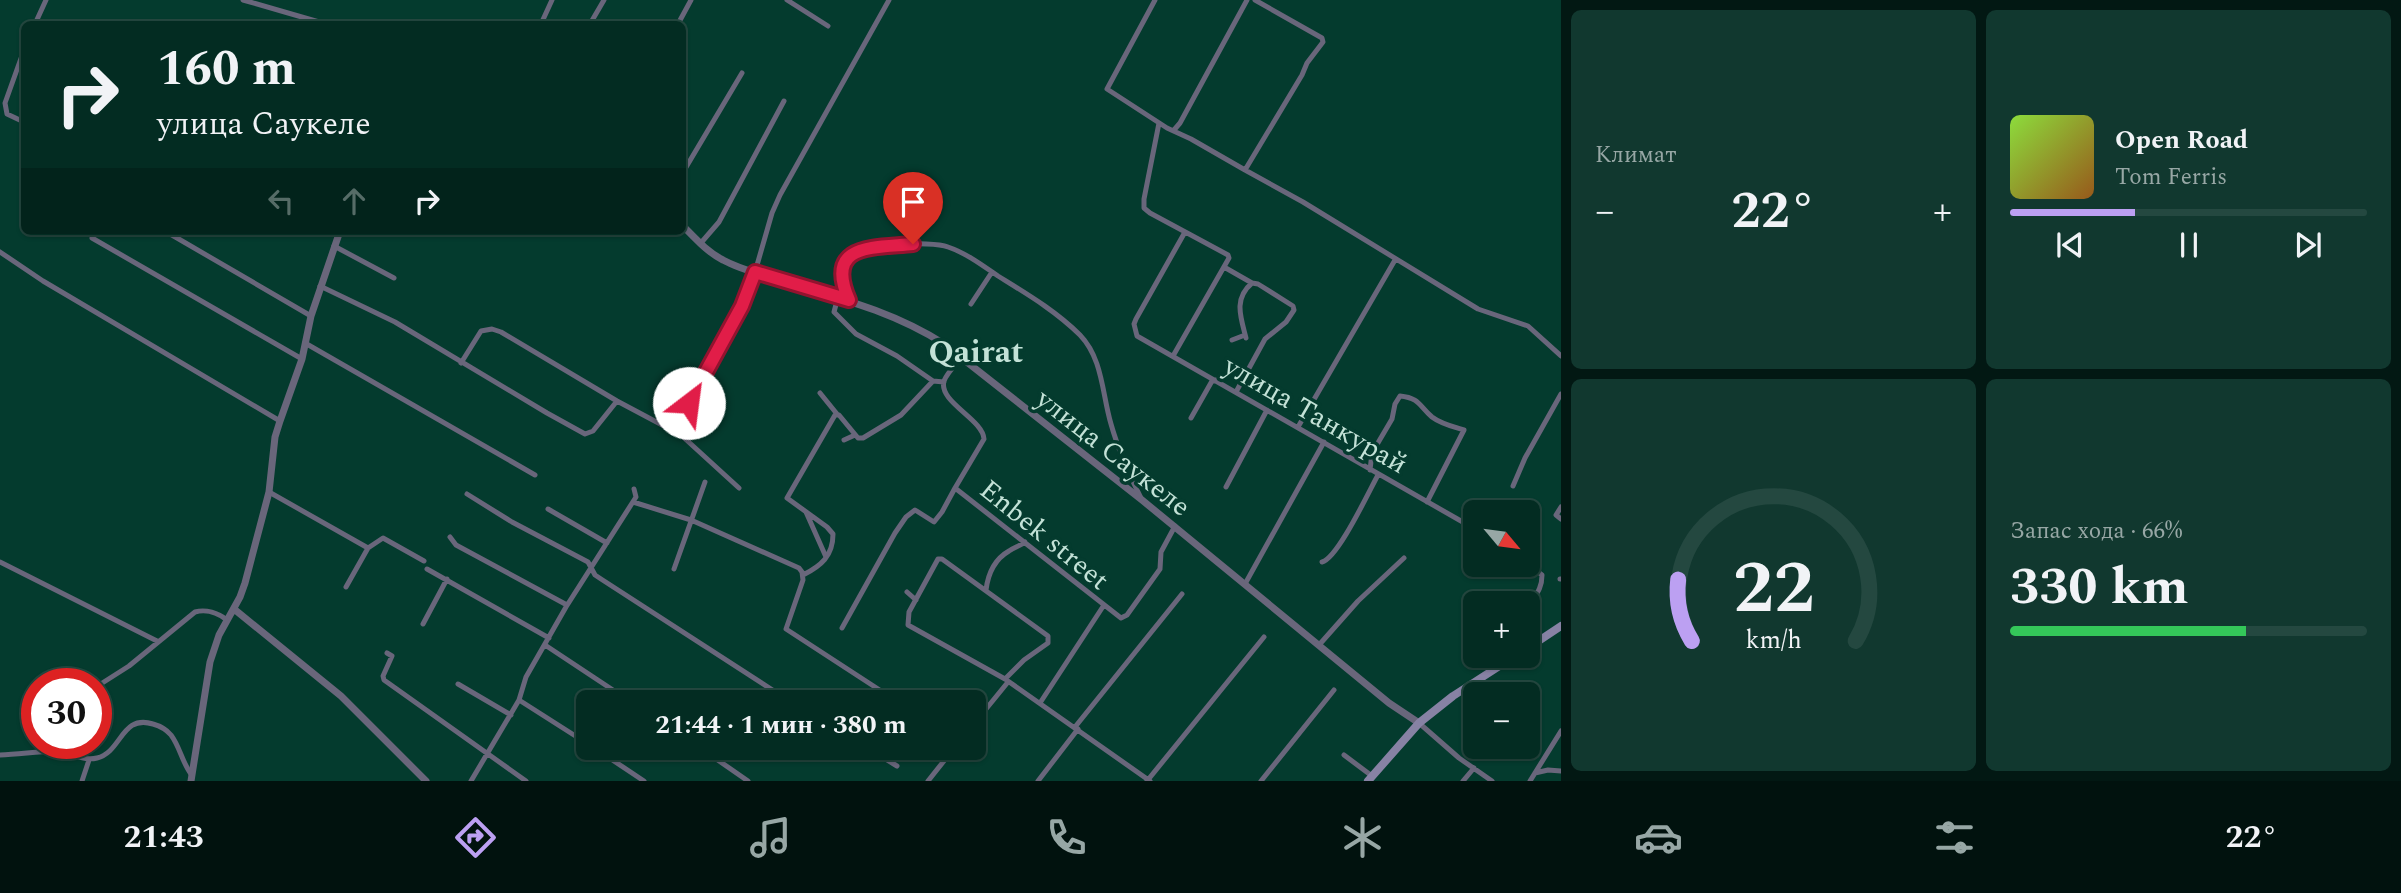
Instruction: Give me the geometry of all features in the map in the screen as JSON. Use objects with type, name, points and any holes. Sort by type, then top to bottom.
[{"type":"main road","points":[[1540,640],[1561,626]]},
{"type":"main road","points":[[1370,778],[1419,723],[1453,696],[1496,668]]},
{"type":"street","points":[[36,21],[46,0]]},
{"type":"street","points":[[243,0],[316,21]]},
{"type":"street","points":[[542,21],[552,0]]},
{"type":"street","points":[[592,21],[604,0]]},
{"type":"street","points":[[680,21],[691,0]]},
{"type":"street","points":[[787,0],[828,26]]},
{"type":"street","points":[[672,432],[749,293],[772,213],[780,195],[889,0]]},
{"type":"street","points":[[1155,0],[1107,89],[1159,123],[1303,202],[1478,309],[1528,326],[1561,356]]},
{"type":"street","points":[[1158,133],[1160,129],[1171,129],[1180,123],[1247,0]]},
{"type":"street","points":[[1245,170],[1307,63],[1323,42],[1322,38],[1255,0]]},
{"type":"street","points":[[21,58],[5,103],[8,114],[21,120]]},
{"type":"street","points":[[686,167],[742,73]]},
{"type":"street","points":[[700,244],[719,222],[784,101]]},
{"type":"street","points":[[1159,123],[1144,208],[1150,214],[1228,255],[1224,267],[1173,356]]},
{"type":"street","name":"улица Саукеле","points":[[686,229],[700,244],[725,262],[849,300],[922,330],[1175,526],[1390,703],[1419,723]]},
{"type":"street","name":"улица Танкурай","points":[[1185,232],[1136,319],[1134,324],[1137,336],[1463,522]]},
{"type":"street","points":[[172,235],[311,316]]},
{"type":"street","points":[[191,777],[210,662],[245,583],[268,492],[280,421],[302,359],[311,316],[338,235]]},
{"type":"street","points":[[92,238],[302,359]]},
{"type":"street","points":[[849,300],[843,261],[858,251],[913,244],[944,245],[963,253],[1039,302],[1063,320],[1091,349],[1110,423],[1142,500]]},
{"type":"street","points":[[334,246],[394,278]]},
{"type":"street","points":[[0,252],[43,281],[280,421]]},
{"type":"street","points":[[1298,427],[1395,260]]},
{"type":"street","points":[[1224,267],[1258,284],[1293,306],[1294,310],[1286,321],[1265,339],[1236,392]]},
{"type":"street","points":[[971,304],[992,272]]},
{"type":"street","points":[[1232,340],[1246,336],[1239,311],[1241,298],[1252,283]]},
{"type":"street","points":[[320,286],[366,306],[585,434],[593,431],[617,401]]},
{"type":"street","points":[[838,297],[834,312],[849,329],[897,356],[933,381],[944,382],[961,358]]},
{"type":"street","points":[[461,363],[481,331],[492,329],[501,332],[617,401],[681,435],[739,488]]},
{"type":"street","points":[[305,343],[536,475]]},
{"type":"street","points":[[1191,418],[1212,381],[1216,380]]},
{"type":"street","points":[[820,393],[860,439],[901,415],[933,381]]},
{"type":"street","name":"Enbek street","points":[[944,382],[954,403],[984,434],[984,439],[955,488],[1104,605],[1040,703]]},
{"type":"street","points":[[1513,486],[1525,458],[1561,394]]},
{"type":"street","points":[[1370,470],[1372,453],[1392,419],[1395,404],[1400,396],[1414,399],[1422,404],[1433,418],[1464,430],[1427,502]]},
{"type":"street","points":[[1226,487],[1267,410]]},
{"type":"street","points":[[803,575],[826,559],[833,544],[833,534],[786,498],[837,414]]},
{"type":"street","points":[[844,440],[855,435]]},
{"type":"street","points":[[1245,584],[1324,442]]},
{"type":"street","points":[[1322,562],[1328,560],[1337,548],[1378,475]]},
{"type":"street","points":[[674,569],[705,482]]},
{"type":"street","points":[[842,628],[906,517],[915,510],[934,522],[955,488]]},
{"type":"street","points":[[471,781],[511,715],[526,677],[567,605],[633,502],[636,494],[634,489]]},
{"type":"street","points":[[268,492],[368,548]]},
{"type":"street","points":[[467,494],[512,522],[588,562],[595,575],[772,690]]},
{"type":"street","points":[[633,502],[691,520],[799,568],[803,575],[802,585],[786,629],[880,690]]},
{"type":"street","points":[[1561,506],[1556,515],[1561,519]]},
{"type":"street","points":[[548,509],[607,543]]},
{"type":"street","points":[[806,512],[826,559]]},
{"type":"street","points":[[1104,605],[1121,618],[1127,615],[1160,569],[1161,552],[1175,526]]},
{"type":"street","points":[[450,537],[456,545],[567,605]]},
{"type":"street","points":[[346,587],[368,548],[383,538],[424,561]]},
{"type":"street","points":[[986,590],[987,580],[997,561],[1025,542]]},
{"type":"street","points":[[1319,645],[1358,601],[1404,558]]},
{"type":"street","points":[[986,707],[1006,680],[1024,660],[1048,643],[1048,636],[940,559],[909,612],[908,625],[1006,680],[1148,780],[1264,636]]},
{"type":"street","points":[[0,562],[157,642]]},
{"type":"street","points":[[427,569],[549,638]]},
{"type":"street","points":[[1539,591],[1542,581],[1540,573]]},
{"type":"street","points":[[423,624],[447,579]]},
{"type":"street","points":[[907,592],[916,600]]},
{"type":"street","points":[[1038,781],[1182,594]]},
{"type":"street","points":[[234,609],[341,696],[426,781]]},
{"type":"street","points":[[112,677],[195,611],[211,612],[227,620]]},
{"type":"street","points":[[545,645],[613,690]]},
{"type":"street","points":[[387,653],[392,656],[383,676],[384,680],[526,781]]},
{"type":"street","points":[[458,684],[511,715]]},
{"type":"street","points":[[1261,781],[1334,690]]},
{"type":"street","points":[[519,700],[576,736]]},
{"type":"street","points":[[0,755],[57,751],[89,760],[107,753],[132,725],[142,722],[164,728],[172,736],[191,777]]},
{"type":"street","points":[[1419,723],[1440,744],[1492,781]]},
{"type":"street","points":[[1530,781],[1561,731]]},
{"type":"street","points":[[1344,755],[1370,778]]},
{"type":"street","points":[[82,781],[89,760]]},
{"type":"street","points":[[612,760],[644,781]]},
{"type":"street","points":[[718,760],[748,781]]},
{"type":"street","points":[[887,760],[897,766]]},
{"type":"street","points":[[928,781],[945,760]]},
{"type":"street","points":[[1463,781],[1474,768]]},
{"type":"street","points":[[1535,773],[1561,771]]},
{"type":"district","name":"Qairat","points":[[976,351]]},
{"type":"route","points":[[689,403],[742,306],[755,272],[849,300],[845,291],[843,261],[858,251],[913,244]]}]
